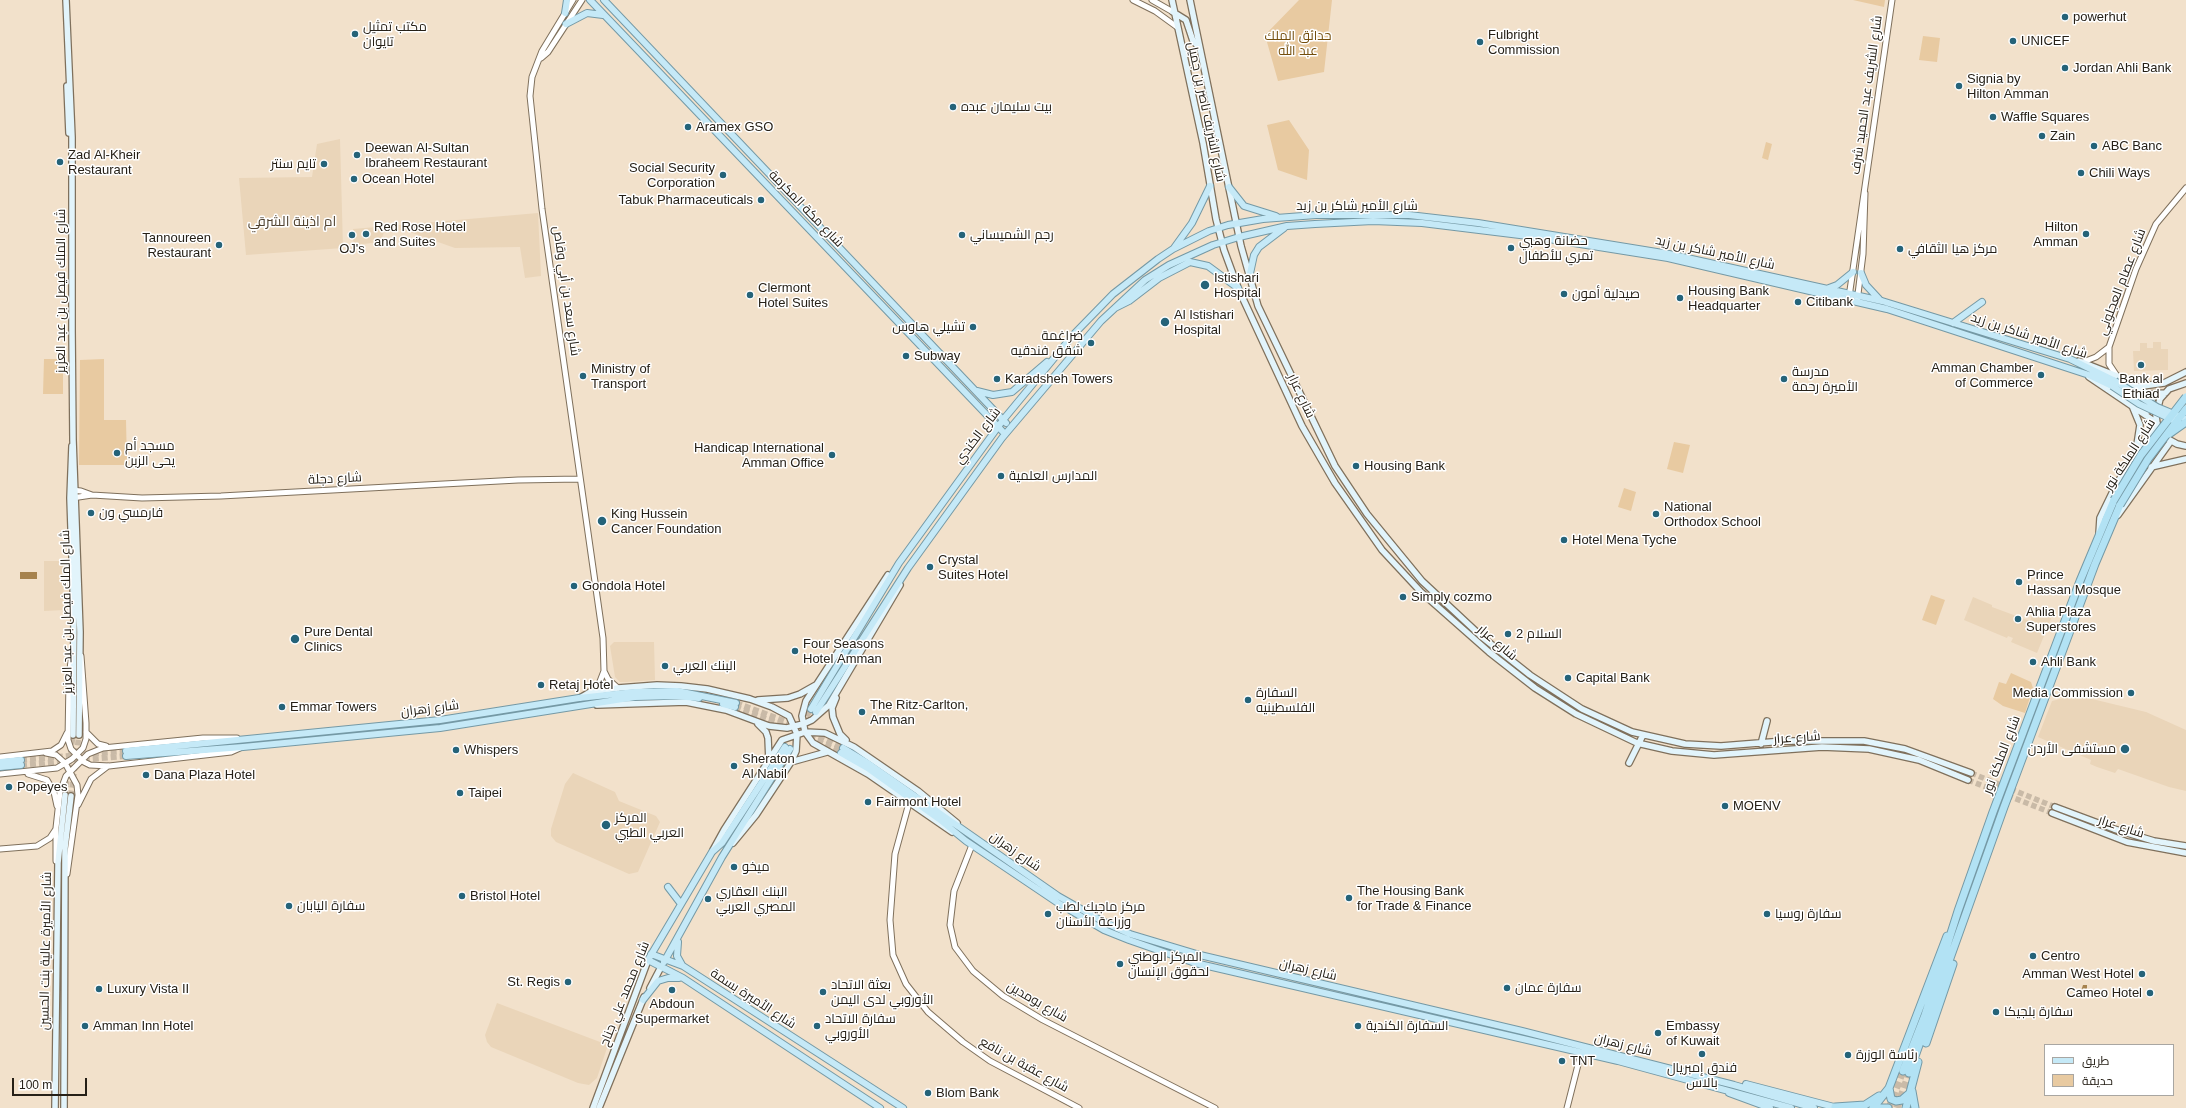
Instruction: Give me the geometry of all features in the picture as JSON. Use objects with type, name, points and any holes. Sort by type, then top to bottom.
[{"type":"highway","name":"شارع الملكة نور","points":[[2186,397],[2142,455],[2099,534],[1991,818],[1952,930],[1906,1072],[1958,938],[2004,807],[2117,503],[2162,439],[2186,409]]},
{"type":"highway","points":[[2162,439],[2186,422]]},
{"type":"highway","points":[[1874,1108],[1889,1088],[1893,1079],[1942,946],[1952,930]]},
{"type":"highway","points":[[1906,1108],[1910,1090],[1958,949],[1958,938]]},
{"type":"highway","points":[[1837,1107],[1858,1106],[1873,1101],[1893,1079]]},
{"type":"highway","points":[[1889,1088],[1891,1099],[1896,1102],[1902,1100],[1910,1090]]},
{"type":"highway","points":[[1910,1090],[1915,1108]]},
{"type":"highway","points":[[1874,1108],[1888,1108]]},
{"type":"main road","name":"شارع الملك فيصل بن عبد العزيز","points":[[66,0],[69,80],[67,104],[71,141],[73,440],[71,456],[73,490],[74,646],[73,734]]},
{"type":"main road","points":[[565,13],[567,0]]},
{"type":"main road","name":"شارع مكة المكرمة","points":[[590,0],[1005,434]]},
{"type":"main road","name":"شارع مكة المكرمة","points":[[604,0],[1010,427]]},
{"type":"main road","name":"شارع الشريف ناصر بن جميل","points":[[1172,0],[1176,27],[1218,228]]},
{"type":"main road","name":"شارع الشريف ناصر بن جميل","points":[[1190,0],[1198,46],[1236,224]]},
{"type":"main road","points":[[1173,12],[1186,20],[1193,41],[1198,46]]},
{"type":"main road","points":[[566,24],[587,13],[604,15]]},
{"type":"main road","points":[[1173,249],[1192,223],[1210,186]]},
{"type":"main road","points":[[1229,187],[1244,206],[1284,218]]},
{"type":"main road","name":"شارع الأمير شاكر بن زيد","points":[[1218,228],[1236,224],[1284,218],[1382,214],[1409,215],[1478,222],[1669,254],[1828,288],[1849,297]]},
{"type":"main road","name":"شارع الأمير شاكر بن زيد","points":[[1222,241],[1287,226],[1373,221],[1422,223],[1523,235],[1668,258],[1849,297],[2073,369],[2115,381]]},
{"type":"main road","name":"شارع عرار","points":[[1236,224],[1249,278],[1258,306],[1335,466],[1367,514],[1422,581],[1482,637],[1530,675],[1582,709],[1613,724],[1643,735],[1666,741],[1730,746],[1835,740],[1878,743],[1909,750],[1971,773]]},
{"type":"main road","points":[[1249,278],[1254,255],[1259,247],[1287,226]]},
{"type":"main road","name":"شارع الكندي","points":[[1218,228],[1173,249],[1112,294],[1060,350],[1003,420],[899,563],[814,711],[908,568],[1010,427],[1114,308],[1145,280],[1169,265],[1222,241]]},
{"type":"main road","name":"شارع عرار","points":[[1218,228],[1238,288],[1306,432],[1335,483],[1382,550],[1434,605],[1528,683],[1576,714],[1637,743],[1672,752],[1704,754],[1836,747],[1869,749],[1912,758],[1968,780]]},
{"type":"main road","points":[[1114,308],[1129,301],[1159,278],[1190,262],[1208,266],[1238,288]]},
{"type":"main road","points":[[1828,288],[1837,285],[1853,272]]},
{"type":"main road","points":[[1861,273],[1866,285],[1882,301]]},
{"type":"main road","name":"شارع الأمير شاكر بن زيد","points":[[1857,299],[1882,301],[2070,359],[2115,381],[2156,413],[2186,422]]},
{"type":"main road","points":[[1953,323],[1982,302]]},
{"type":"main road","points":[[975,390],[993,395],[1012,392],[1060,350]]},
{"type":"main road","points":[[2070,359],[2083,362],[2115,381],[2136,387],[2148,394],[2153,402],[2150,409],[2144,412],[2135,409]]},
{"type":"main road","points":[[2073,369],[2090,378],[2157,424]]},
{"type":"main road","points":[[2136,387],[2164,383],[2186,372]]},
{"type":"main road","points":[[2186,383],[2174,386],[2165,393],[2156,407],[2157,424],[2163,435],[2171,441],[2186,446]]},
{"type":"main road","points":[[2148,394],[2165,393]]},
{"type":"main road","points":[[2135,409],[2140,425],[2136,452]]},
{"type":"main road","points":[[2099,534],[2100,518],[2116,485],[2136,452],[2157,424]]},
{"type":"main road","points":[[2110,525],[2171,441]]},
{"type":"main road","points":[[2136,452],[2150,447],[2155,449],[2157,456],[2153,465]]},
{"type":"main road","points":[[2153,465],[2186,459]]},
{"type":"main road","name":"شارع الملك فيصل بن عبد العزيز","points":[[73,498],[80,651],[73,734]]},
{"type":"main road","points":[[899,563],[891,571],[804,706],[802,716],[805,732],[813,743],[868,774],[966,841]]},
{"type":"main road","points":[[580,705],[686,702],[716,707],[769,726],[781,728],[794,727],[804,724],[812,720],[824,710],[839,688],[894,598],[908,568]]},
{"type":"main road","points":[[750,699],[783,699],[800,694],[820,683]]},
{"type":"main road","points":[[579,698],[590,692],[657,685],[707,689],[750,699],[782,712],[789,716],[797,734],[805,732],[824,733],[854,747]]},
{"type":"main road","points":[[839,688],[832,708],[833,717],[840,734],[854,747],[918,791],[965,830]]},
{"type":"main road","name":"شارع زهران","points":[[659,691],[695,694],[736,705],[674,696],[636,697],[440,728],[243,747],[126,754],[440,720],[579,698],[659,691]]},
{"type":"main road","points":[[750,718],[763,728],[768,735],[769,762]]},
{"type":"main road","points":[[1757,752],[1762,743],[1767,721]]},
{"type":"main road","name":"شارع محمد علي جناح","points":[[593,1108],[649,957],[724,830],[782,740],[797,734],[796,751],[791,762],[756,815],[722,857]]},
{"type":"main road","points":[[1629,762],[1637,743],[1643,735]]},
{"type":"main road","name":"شارع محمد علي جناح","points":[[599,1108],[643,1000],[680,936],[722,857],[787,748],[722,843],[712,852]]},
{"type":"main road","name":"شارع زهران","points":[[1791,1108],[1581,1053],[1173,956],[1122,938],[1079,916],[966,841],[940,819],[842,751],[866,762],[1058,896],[1102,921],[1158,944],[1300,979],[1522,1030],[1734,1085],[1814,1108]]},
{"type":"main road","points":[[791,762],[827,752]]},
{"type":"main road","points":[[0,762],[21,763],[0,767]]},
{"type":"main road","name":"شارع الأميرة عالية بنت الحسين","points":[[55,1108],[58,863],[68,795],[65,848],[64,1108]]},
{"type":"main road","name":"شارع عرار","points":[[2055,807],[2114,829],[2154,841],[2186,846]]},
{"type":"main road","name":"شارع عرار","points":[[2052,813],[2127,842],[2186,853]]},
{"type":"main road","points":[[668,887],[681,904]]},
{"type":"main road","points":[[680,936],[677,956],[683,966]]},
{"type":"main road","name":"شارع الأميرة بسمة","points":[[649,957],[667,959],[683,966],[902,1108]]},
{"type":"main road","name":"شارع الأميرة بسمة","points":[[649,957],[661,967],[683,978],[880,1108]]},
{"type":"main road","points":[[643,1000],[658,982],[668,978],[683,978]]},
{"type":"main road","points":[[1734,1085],[1745,1084],[1837,1107]]},
{"type":"main road","points":[[1725,1090],[1731,1095],[1770,1108]]},
{"type":"street","name":"شارع سعد بن أبي وقاص","points":[[573,0],[542,51],[541,58],[531,85],[531,105],[542,209],[568,378],[580,479],[599,606],[604,670]]},
{"type":"street","name":"شارع سعد بن أبي وقاص","points":[[541,58],[548,52],[582,0]]},
{"type":"street","points":[[1133,0],[1155,11],[1176,27]]},
{"type":"street","points":[[1152,0],[1173,12]]},
{"type":"street","name":"شارع الشريف عبد الحميد شرف","points":[[1857,299],[1861,273],[1866,209],[1865,193],[1892,0]]},
{"type":"street","name":"شارع عصام العجلوني","points":[[2115,381],[2109,364],[2109,347],[2136,268],[2154,229],[2186,188]]},
{"type":"street","name":"شارع الشريف عبد الحميد شرف","points":[[1849,297],[1862,198],[1865,193]]},
{"type":"street","name":"شارع عصام العجلوني","points":[[2083,362],[2096,357],[2109,347]]},
{"type":"street","name":"شارع دجلة","points":[[73,490],[92,495],[135,498],[190,497],[580,479]]},
{"type":"street","name":"شارع دجلة","points":[[73,498],[92,495]]},
{"type":"street","points":[[0,774],[53,769],[76,756],[83,748],[86,732],[83,666],[80,651]]},
{"type":"street","points":[[604,670],[608,679],[618,688]]},
{"type":"street","points":[[590,692],[599,684],[604,670]]},
{"type":"street","points":[[86,732],[98,744],[113,747]]},
{"type":"street","points":[[0,757],[46,753],[58,748],[73,734]]},
{"type":"street","points":[[73,734],[69,746],[76,756],[90,765],[109,766],[231,752],[243,747]]},
{"type":"street","points":[[58,898],[56,828],[60,792],[70,771],[81,760],[96,750],[113,747],[203,738],[248,740]]},
{"type":"street","points":[[46,753],[56,756],[65,763],[77,785],[76,808],[65,897]]},
{"type":"street","points":[[76,808],[91,779],[109,766]]},
{"type":"street","points":[[21,773],[38,776],[47,780],[54,792],[58,811]]},
{"type":"street","name":"شارع عقبة بن نافع","points":[[909,803],[895,854],[890,920],[893,955],[904,979],[928,1012],[962,1042],[990,1061],[1078,1108]]},
{"type":"street","points":[[0,849],[42,844],[50,838],[56,828]]},
{"type":"street","name":"شارع بومدين","points":[[972,845],[958,878],[952,901],[950,925],[956,947],[973,971],[1003,996],[1043,1020],[1215,1108]]},
{"type":"street","points":[[1567,1108],[1581,1053]]},
{"type":"shaded area","points":[[340,139],[343,248],[246,255],[239,178],[312,177],[317,144]]},
{"type":"shaded area","points":[[538,213],[541,276],[525,278],[520,247],[455,248],[404,230],[385,230],[380,242],[355,245],[353,240],[353,229]]},
{"type":"shaded area","points":[[2153,342],[2161,342],[2161,349],[2168,349],[2168,370],[2134,371],[2133,351],[2140,351],[2140,343],[2147,343],[2147,348],[2153,348]]},
{"type":"shaded area","points":[[44,561],[63,561],[64,610],[44,611]]},
{"type":"shaded area","points":[[20,572],[37,572],[37,579],[20,579]]},
{"type":"shaded area","points":[[1973,597],[1992,605],[1992,607],[2030,621],[2035,609],[2052,616],[2037,653],[2011,642],[2013,638],[2008,636],[2007,638],[1964,620]]},
{"type":"shaded area","points":[[614,642],[654,642],[655,680],[620,682],[615,677],[610,646]]},
{"type":"shaded area","name":"مستشفى الأردن","points":[[2064,698],[2088,698],[2146,712],[2186,730],[2186,791],[2169,787],[2118,769],[2115,773],[2097,767],[2090,764],[2091,760],[2038,737],[2052,701]]},
{"type":"shaded area","name":"المركز العربي الطبي","points":[[573,773],[615,792],[619,801],[656,816],[660,822],[638,872],[629,874],[556,842],[551,836],[551,829],[565,784]]},
{"type":"shaded area","points":[[2083,985],[2087,985],[2087,993],[2084,997],[2080,994]]},
{"type":"shaded area","points":[[497,1003],[608,1045],[597,1078],[589,1085],[578,1083],[491,1047],[487,1042],[485,1035]]},
{"type":"green space","name":"حدائق الملك عبد الله","points":[[1299,0],[1332,0],[1324,72],[1278,81],[1265,35]]},
{"type":"green space","points":[[1853,0],[1885,0],[1884,7]]},
{"type":"green space","points":[[1923,36],[1940,38],[1937,62],[1919,60]]},
{"type":"green space","points":[[1289,120],[1309,150],[1307,180],[1278,170],[1267,125]]},
{"type":"green space","points":[[1766,142],[1772,144],[1768,160],[1762,158]]},
{"type":"green space","points":[[44,359],[63,359],[63,394],[43,394]]},
{"type":"green space","points":[[104,359],[104,420],[126,420],[127,465],[79,465],[80,360]]},
{"type":"green space","points":[[1674,442],[1690,445],[1683,473],[1667,469]]},
{"type":"green space","points":[[1624,488],[1636,492],[1631,511],[1618,507]]},
{"type":"green space","points":[[1931,595],[1945,600],[1936,625],[1922,620]]},
{"type":"green space","points":[[2011,673],[2031,682],[2033,688],[2025,713],[2003,706],[1993,699],[1999,682],[2006,684]]},
{"type":"tunnel","points":[[736,703],[795,725]]},
{"type":"tunnel","points":[[735,707],[790,728]]},
{"type":"tunnel","points":[[801,723],[811,709]]},
{"type":"tunnel","points":[[811,732],[843,748]]},
{"type":"tunnel","points":[[65,795],[73,735]]},
{"type":"tunnel","points":[[71,796],[79,735]]},
{"type":"tunnel","points":[[809,737],[841,753]]},
{"type":"tunnel","points":[[21,760],[126,751]]},
{"type":"tunnel","points":[[21,765],[126,756]]},
{"type":"tunnel","points":[[1971,773],[2055,807]]},
{"type":"tunnel","points":[[1968,780],[2052,813]]},
{"type":"tunnel","points":[[1889,1108],[1903,1071]]},
{"type":"tunnel","points":[[1897,1108],[1909,1073]]},
{"type":"place","name":"powerhut","points":[[2065,17]]},
{"type":"place","name":"مكتب تمثيل تايوان","points":[[355,34]]},
{"type":"place","name":"UNICEF","points":[[2013,41]]},
{"type":"place","name":"Fulbright Commission","points":[[1480,42]]},
{"type":"place","name":"Jordan Ahli Bank","points":[[2065,68]]},
{"type":"place","name":"Signia by Hilton Amman","points":[[1959,86]]},
{"type":"place","name":"بيت سليمان عبده","points":[[953,107]]},
{"type":"place","name":"Waffle Squares","points":[[1993,117]]},
{"type":"place","name":"Aramex GSO","points":[[688,127]]},
{"type":"place","name":"Zain","points":[[2042,136]]},
{"type":"place","name":"ABC Banc","points":[[2094,146]]},
{"type":"place","name":"Deewan Al-Sultan Ibraheem Restaurant","points":[[357,155]]},
{"type":"place","name":"Zad Al-Kheir Restaurant","points":[[60,162]]},
{"type":"place","name":"تايم سنتر","points":[[324,164]]},
{"type":"place","name":"Chili Ways","points":[[2081,173]]},
{"type":"place","name":"Social Security Corporation","points":[[723,175]]},
{"type":"place","name":"Ocean Hotel","points":[[354,179]]},
{"type":"place","name":"Tabuk Pharmaceuticals","points":[[761,200]]},
{"type":"place","name":"Red Rose Hotel and Suites","points":[[366,234]]},
{"type":"place","name":"Hilton Amman","points":[[2086,234]]},
{"type":"place","name":"OJ's","points":[[352,235]]},
{"type":"place","name":"رجم الشميساني","points":[[962,235]]},
{"type":"place","name":"Tannoureen Restaurant","points":[[219,245]]},
{"type":"place","name":"حضانة وهبي تمري للأطفال","points":[[1511,248]]},
{"type":"place","name":"مركز هيا الثقافي","points":[[1900,249]]},
{"type":"place","name":"Istishari Hospital","points":[[1205,285]]},
{"type":"place","name":"صيدلية أمون","points":[[1564,294]]},
{"type":"place","name":"Clermont Hotel Suites","points":[[750,295]]},
{"type":"place","name":"Housing Bank Headquarter","points":[[1680,298]]},
{"type":"place","name":"Citibank","points":[[1798,302]]},
{"type":"place","name":"Al Istishari Hospital","points":[[1165,322]]},
{"type":"place","name":"تشيلي هاوس","points":[[973,327]]},
{"type":"place","name":"ضراغمة شقق فندقيه","points":[[1091,343]]},
{"type":"place","name":"Subway","points":[[906,356]]},
{"type":"place","name":"Bank al Ethiad","points":[[2141,365]]},
{"type":"place","name":"Amman Chamber of Commerce","points":[[2041,375]]},
{"type":"place","name":"Ministry of Transport","points":[[583,376]]},
{"type":"place","name":"Karadsheh Towers","points":[[997,379]]},
{"type":"place","name":"مدرسة الأميرة رحمة","points":[[1784,379]]},
{"type":"place","name":"مسجد أم يحى الزبن","points":[[117,453]]},
{"type":"place","name":"Handicap International Amman Office","points":[[832,455]]},
{"type":"place","name":"Housing Bank","points":[[1356,466]]},
{"type":"place","name":"المدارس العلمية","points":[[1001,476]]},
{"type":"place","name":"فارمسي ون","points":[[91,513]]},
{"type":"place","name":"National Orthodox School","points":[[1656,514]]},
{"type":"place","name":"King Hussein Cancer Foundation","points":[[602,521]]},
{"type":"place","name":"Hotel Mena Tyche","points":[[1564,540]]},
{"type":"place","name":"Crystal Suites Hotel","points":[[930,567]]},
{"type":"place","name":"Prince Hassan Mosque","points":[[2019,582]]},
{"type":"place","name":"Gondola Hotel","points":[[574,586]]},
{"type":"place","name":"Simply cozmo","points":[[1403,597]]},
{"type":"place","name":"Ahlia Plaza Superstores","points":[[2018,619]]},
{"type":"place","name":"السلام 2","points":[[1508,634]]},
{"type":"place","name":"Pure Dental Clinics","points":[[295,639]]},
{"type":"place","name":"Four Seasons Hotel Amman","points":[[795,651]]},
{"type":"place","name":"Ahli Bank","points":[[2033,662]]},
{"type":"place","name":"البنك العربي","points":[[665,666]]},
{"type":"place","name":"Capital Bank","points":[[1568,678]]},
{"type":"place","name":"Retaj Hotel","points":[[541,685]]},
{"type":"place","name":"Media Commission","points":[[2131,693]]},
{"type":"place","name":"السفارة الفلسطينيه","points":[[1248,700]]},
{"type":"place","name":"Emmar Towers","points":[[282,707]]},
{"type":"place","name":"The Ritz-Carlton, Amman","points":[[862,712]]},
{"type":"place","name":"مستشفى الأردن","points":[[2125,749]]},
{"type":"place","name":"Whispers","points":[[456,750]]},
{"type":"place","name":"Sheraton Al Nabil","points":[[734,766]]},
{"type":"place","name":"Dana Plaza Hotel","points":[[146,775]]},
{"type":"place","name":"Popeyes","points":[[9,787]]},
{"type":"place","name":"Taipei","points":[[460,793]]},
{"type":"place","name":"Fairmont Hotel","points":[[868,802]]},
{"type":"place","name":"MOENV","points":[[1725,806]]},
{"type":"place","name":"المركز العربي الطبي","points":[[606,825]]},
{"type":"place","name":"ميخو","points":[[734,867]]},
{"type":"place","name":"Bristol Hotel","points":[[462,896]]},
{"type":"place","name":"The Housing Bank for Trade & Finance","points":[[1349,898]]},
{"type":"place","name":"البنك العقاري المصري العربي","points":[[708,899]]},
{"type":"place","name":"سفارة اليابان","points":[[289,906]]},
{"type":"place","name":"مركز ماجيك لطب وزراعة الأسنان","points":[[1048,914]]},
{"type":"place","name":"سفارة روسيا","points":[[1767,914]]},
{"type":"place","name":"Centro","points":[[2033,956]]},
{"type":"place","name":"المركز الوطني لحقوق الإنسان","points":[[1120,964]]},
{"type":"place","name":"Amman West Hotel","points":[[2142,974]]},
{"type":"place","name":"St. Regis","points":[[568,982]]},
{"type":"place","name":"سفارة عمان","points":[[1507,988]]},
{"type":"place","name":"Luxury Vista II","points":[[99,989]]},
{"type":"place","name":"Abdoun Supermarket","points":[[672,990]]},
{"type":"place","name":"بعثة الاتحاد الأوروبي لدى اليمن","points":[[823,992]]},
{"type":"place","name":"Cameo Hotel","points":[[2150,993]]},
{"type":"place","name":"سفارة بلجيكا","points":[[1996,1012]]},
{"type":"place","name":"Amman Inn Hotel","points":[[85,1026]]},
{"type":"place","name":"سفارة الاتحاد الأوروبي","points":[[817,1026]]},
{"type":"place","name":"السفارة الكندية","points":[[1358,1026]]},
{"type":"place","name":"Embassy of Kuwait","points":[[1658,1033]]},
{"type":"place","name":"فندق إمبريال بالاس","points":[[1702,1054]]},
{"type":"place","name":"رئاسة الوزرة","points":[[1848,1055]]},
{"type":"place","name":"TNT","points":[[1562,1061]]},
{"type":"place","name":"Blom Bank","points":[[928,1093]]},
{"type":"district","name":"ام اذينة الشرقي","points":[[292,222]]}]
